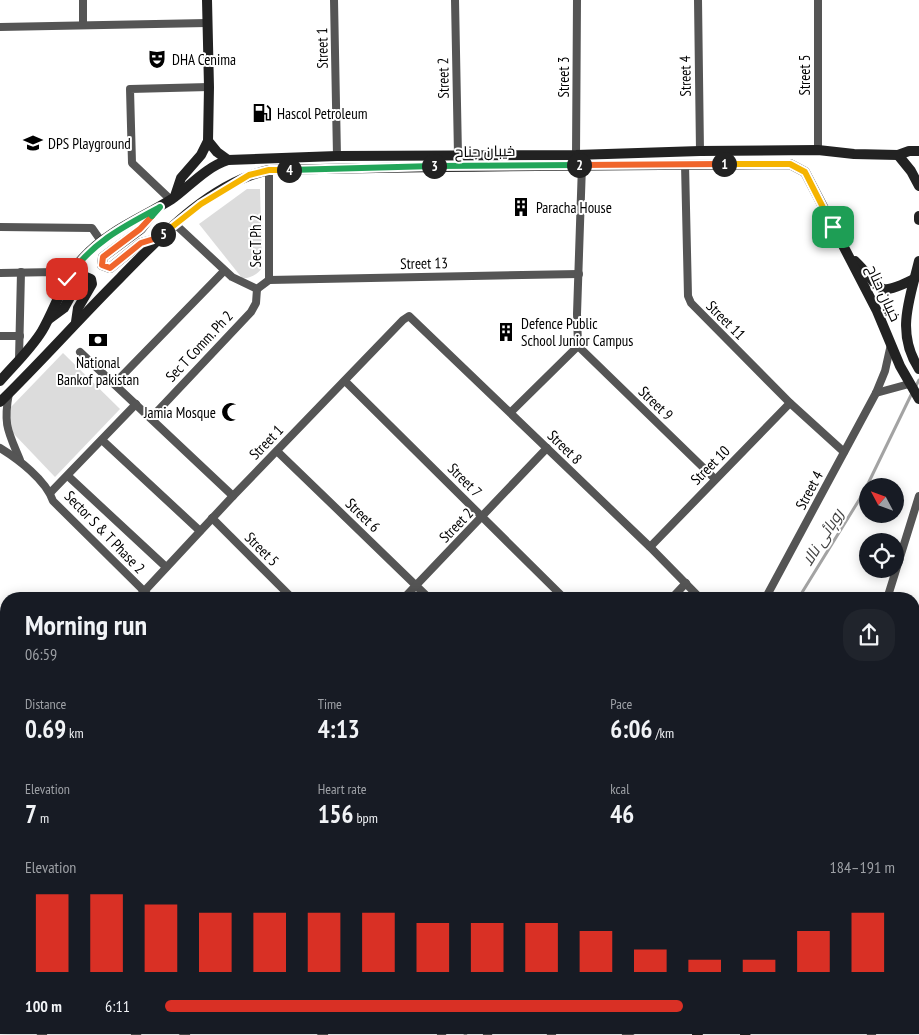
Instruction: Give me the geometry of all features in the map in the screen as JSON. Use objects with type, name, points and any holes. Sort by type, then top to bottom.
[{"type":"main road","points":[[173,198],[181,178],[201,155],[208,141],[207,0]]},
{"type":"main road","points":[[208,141],[217,152],[228,160]]},
{"type":"main road","name":"خیبان جناح","points":[[0,380],[35,340],[48,320],[68,277],[82,258],[101,241],[160,207],[214,166],[228,160],[337,156],[576,155],[818,150],[854,154],[898,155],[909,151],[919,151]]},
{"type":"main road","points":[[898,155],[911,171],[919,186]]},
{"type":"main road","name":"خیبان جناح","points":[[0,402],[160,237],[201,204],[249,175],[269,170],[685,164],[790,164],[801,168],[805,172],[849,255],[877,311],[910,385],[919,398]]},
{"type":"main road","points":[[160,207],[140,229],[103,257],[102,265],[110,268],[141,243],[160,237]]},
{"type":"main road","points":[[849,255],[880,288],[890,290],[914,279]]},
{"type":"main road","name":"خیبان جناح","points":[[918,366],[910,351],[905,333],[906,319],[919,261]]},
{"type":"main road","points":[[48,320],[64,308],[80,279],[84,276],[91,279],[92,284],[78,308],[76,322]]},
{"type":"street","points":[[83,0],[83,25]]},
{"type":"street","name":"Street 1","points":[[334,0],[337,156]]},
{"type":"street","name":"Street 2","points":[[455,0],[458,155]]},
{"type":"street","name":"Street 3","points":[[576,155],[577,0]]},
{"type":"street","name":"Street 4","points":[[698,0],[700,151]]},
{"type":"street","name":"Street 5","points":[[818,0],[818,150]]},
{"type":"street","points":[[0,27],[207,23]]},
{"type":"street","points":[[173,198],[132,163],[130,89],[209,88]]},
{"type":"street","name":"Street 11","points":[[685,164],[688,296],[691,303],[790,403],[844,452]]},
{"type":"street","points":[[511,412],[578,346],[577,314],[582,165]]},
{"type":"street","name":"Sec T Ph 2","points":[[175,224],[232,278],[257,289],[269,280],[269,170]]},
{"type":"street","points":[[0,227],[92,228],[101,241]]},
{"type":"street","points":[[115,383],[224,271]]},
{"type":"street","points":[[20,359],[21,272]]},
{"type":"street","points":[[0,273],[56,272],[68,277]]},
{"type":"street","name":"Street 13","points":[[269,280],[579,274]]},
{"type":"street","name":"Sec T Comm. Ph 2","points":[[151,418],[251,312],[256,303],[257,289]]},
{"type":"street","name":"Street 1","points":[[144,591],[233,496],[409,316]]},
{"type":"street","name":"Street 8","points":[[409,316],[511,412],[694,592]]},
{"type":"street","points":[[0,336],[20,336]]},
{"type":"street","name":"Street 4","points":[[769,592],[876,393],[885,371],[891,344]]},
{"type":"street","name":"Street 9","points":[[578,346],[714,479]]},
{"type":"street","points":[[80,352],[233,496]]},
{"type":"street","name":"Street 7","points":[[345,381],[558,592]]},
{"type":"street","points":[[876,393],[910,385]]},
{"type":"street","name":"Sector S & T Phase 2","points":[[9,393],[5,420],[20,460]]},
{"type":"street","name":"Street 10","points":[[650,547],[714,479],[790,403]]},
{"type":"street","points":[[50,493],[136,404]]},
{"type":"street","points":[[102,440],[200,531]]},
{"type":"street","name":"Sector S & T Phase 2","points":[[0,448],[20,460],[50,493],[53,501],[144,591]]},
{"type":"street","name":"Street 2","points":[[410,592],[547,448]]},
{"type":"street","name":"Street 6","points":[[277,451],[422,592]]},
{"type":"street","points":[[68,476],[166,568]]},
{"type":"street","points":[[889,592],[919,496]]},
{"type":"street","name":"Street 5","points":[[212,518],[286,592]]},
{"type":"street","points":[[678,592],[686,583]]},
{"type":"shaded area","points":[[247,189],[260,189],[262,268],[253,276],[242,278],[199,224]]},
{"type":"shaded area","points":[[63,353],[120,409],[55,477],[13,433],[9,417],[11,407]]},
{"type":"waterway","name":"روہائی نالا","points":[[915,388],[919,380]]},
{"type":"waterway","name":"روہائی نالا","points":[[802,592],[864,492],[912,393]]},
{"type":"place","name":"DHA Cenima","points":[[157,59]]},
{"type":"place","name":"Hascol Petroleum","points":[[262,113]]},
{"type":"place","name":"DPS Playground","points":[[33,143]]},
{"type":"place","name":"Paracha House","points":[[521,207]]},
{"type":"place","name":"Defence Public School Junior Campus","points":[[506,332]]},
{"type":"place","name":"National Bankof pakistan","points":[[98,340]]},
{"type":"place","name":"Jamia Mosque","points":[[231,412]]},
{"type":"route","points":[[67,279],[91,249],[133,221],[160,207],[140,229],[103,257],[102,265],[104,267],[110,268],[141,243],[160,237],[214,195],[249,175],[269,170],[465,166],[790,164],[796,165],[805,172],[833,227]]}]
